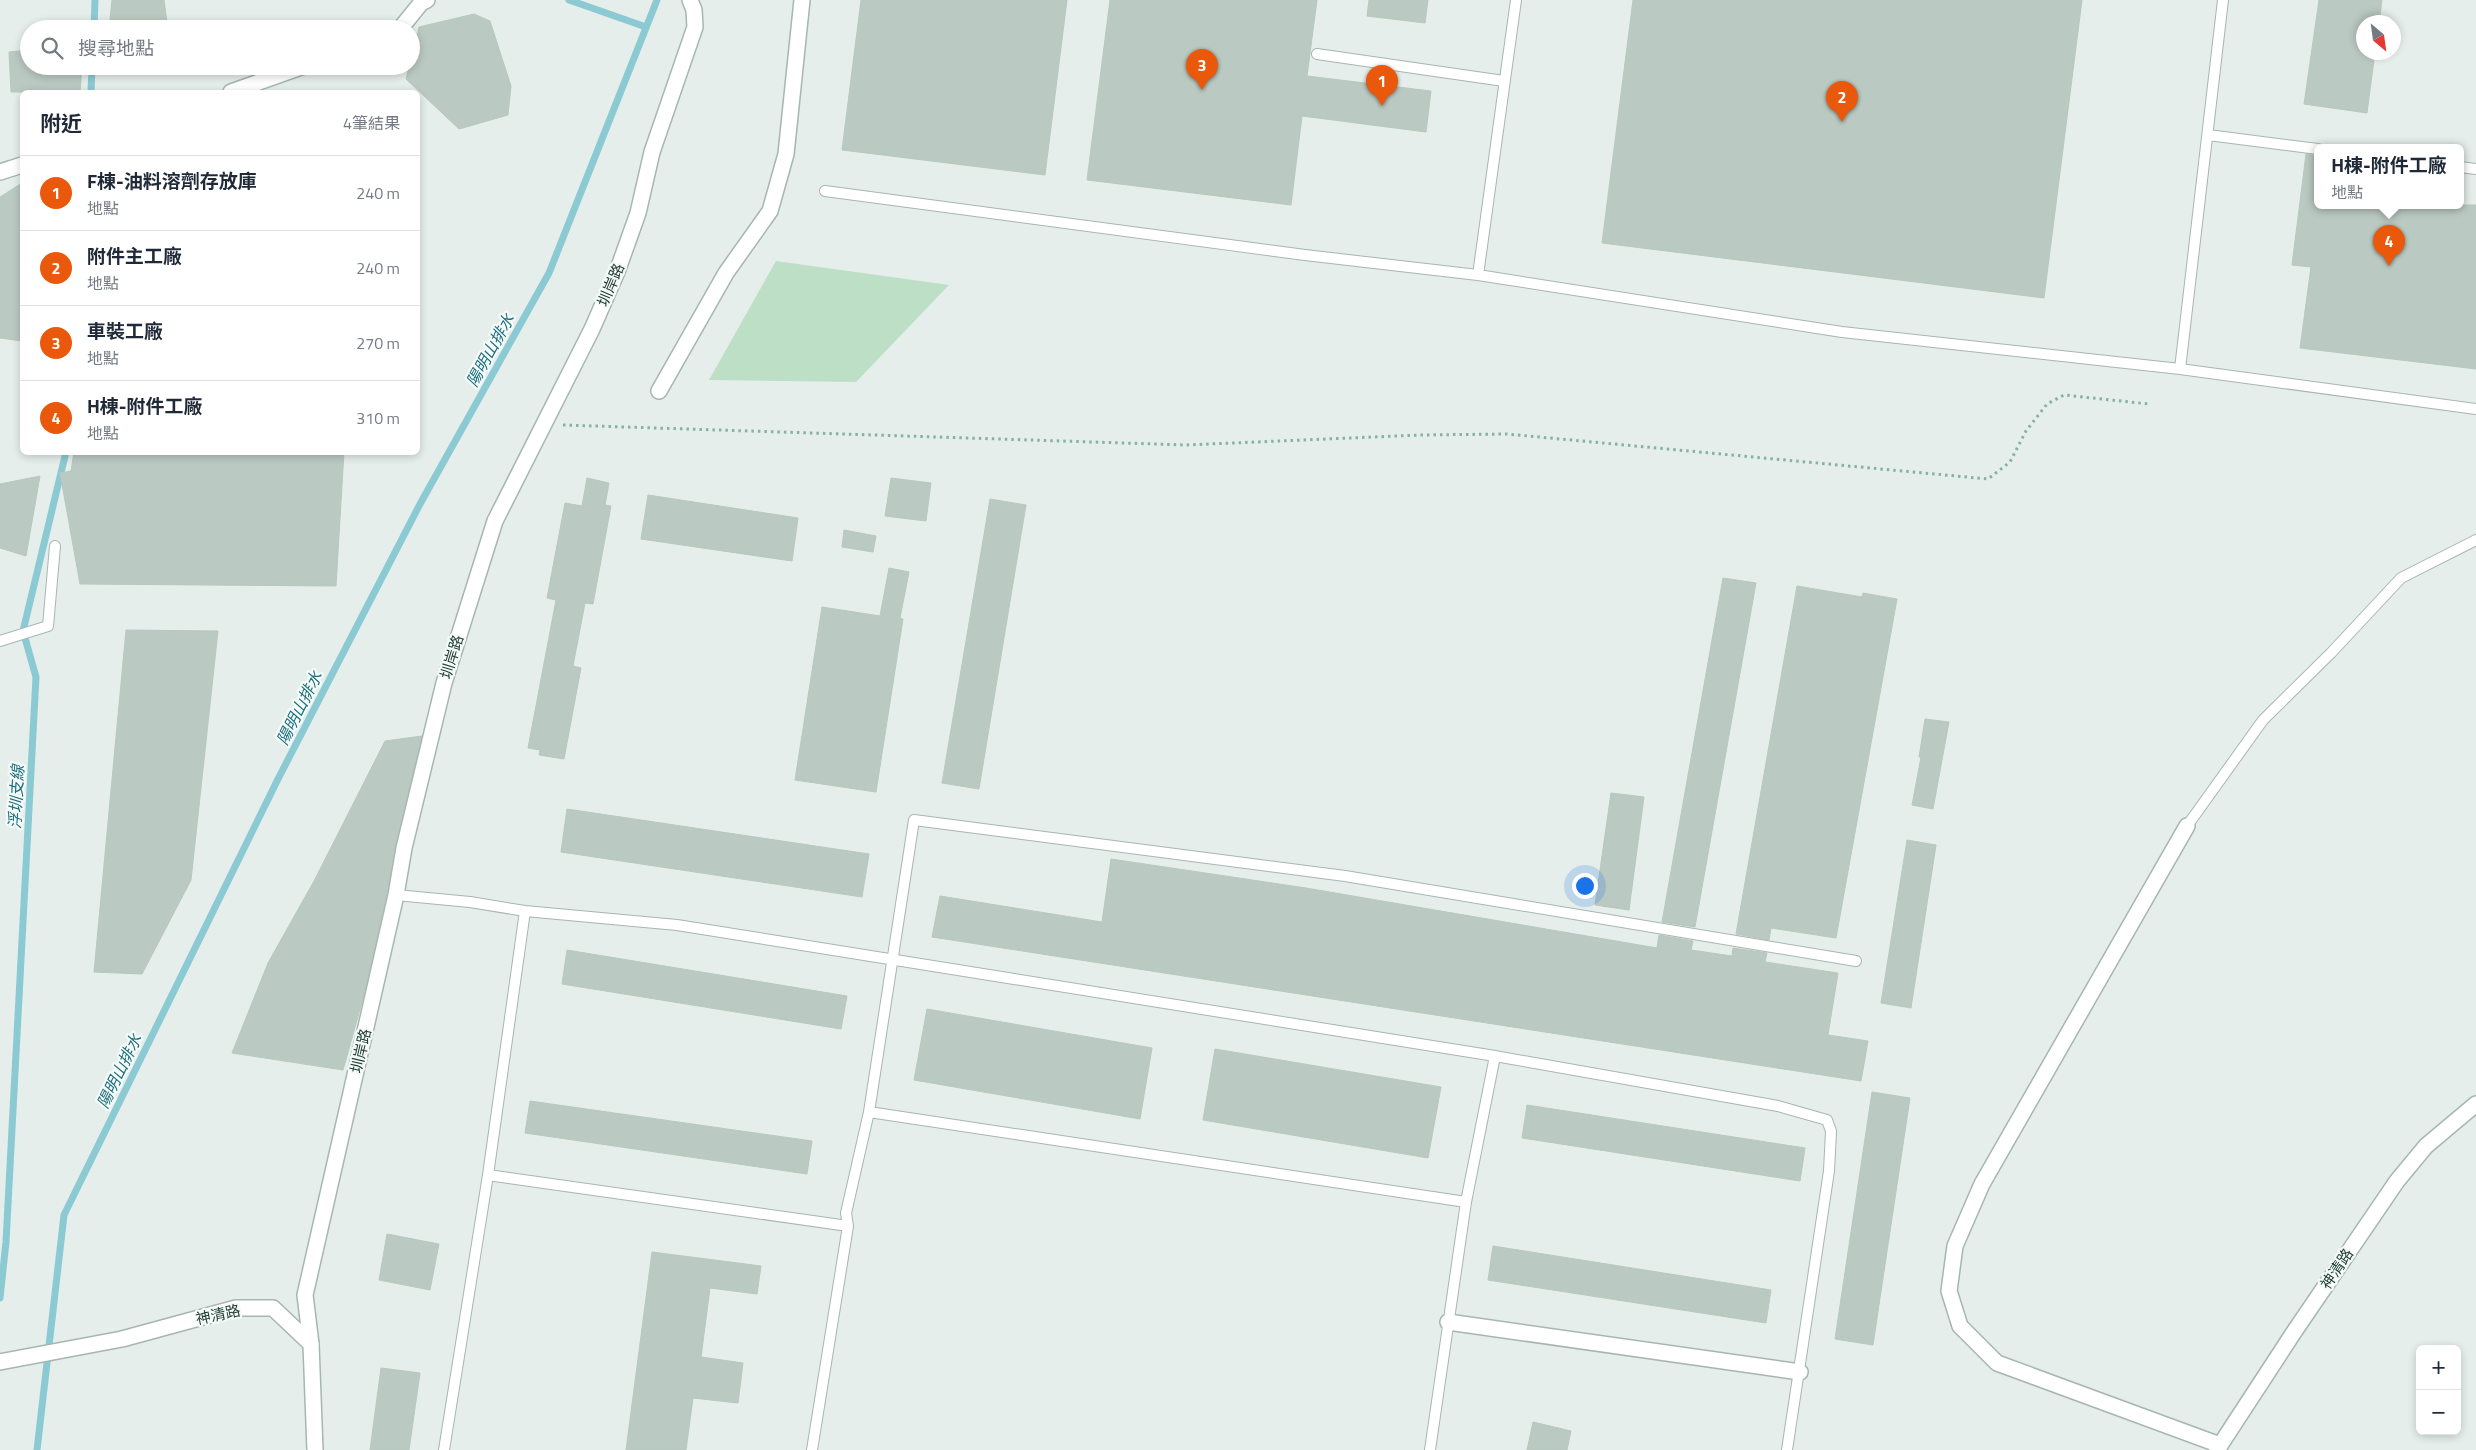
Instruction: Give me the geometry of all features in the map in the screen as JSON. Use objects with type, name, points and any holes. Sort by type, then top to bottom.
[{"type":"street","points":[[408,20],[422,3],[427,0]]},
{"type":"street","name":"圳岸路","points":[[311,1344],[305,1295],[396,895],[404,848],[444,683],[495,522],[545,424],[617,272],[638,213],[652,152],[695,27],[694,10],[690,0]]},
{"type":"street","points":[[660,391],[726,273],[770,211],[786,154],[802,0]]},
{"type":"street","points":[[238,90],[279,75]]},
{"type":"street","points":[[0,172],[20,166]]},
{"type":"street","points":[[2187,826],[1982,1184],[1955,1246],[1949,1291],[1960,1326],[1997,1363],[2219,1448]]},
{"type":"street","name":"神清路","points":[[2219,1448],[2294,1332],[2397,1181],[2426,1146],[2476,1104]]},
{"type":"street","name":"神清路","points":[[0,1362],[122,1339],[236,1308],[273,1308],[311,1344]]},
{"type":"street","points":[[1448,1322],[1800,1372]]},
{"type":"street","points":[[311,1344],[314,1450]]},
{"type":"lane","points":[[1478,275],[1516,0]]},
{"type":"lane","points":[[2180,369],[2224,0]]},
{"type":"lane","points":[[1317,54],[1504,81]]},
{"type":"lane","points":[[2208,135],[2314,148]]},
{"type":"lane","points":[[825,191],[1304,255],[1478,275],[1842,332],[2180,369],[2476,409]]},
{"type":"lane","points":[[2187,826],[2263,720],[2331,653],[2401,578],[2476,540]]},
{"type":"lane","points":[[0,641],[48,626],[56,546]]},
{"type":"lane","points":[[812,1450],[848,1226],[846,1212],[869,1112],[914,820],[1345,876],[1856,961]]},
{"type":"lane","points":[[396,895],[470,902],[524,911],[677,925],[1495,1056],[1778,1106],[1827,1120],[1831,1131],[1829,1171],[1787,1450]]},
{"type":"lane","points":[[444,1450],[488,1175],[524,911]]},
{"type":"lane","points":[[1430,1450],[1466,1202],[1495,1056]]},
{"type":"lane","points":[[869,1112],[1466,1202]]},
{"type":"lane","points":[[488,1175],[848,1226]]},
{"type":"path","points":[[545,424],[1186,445],[1420,435],[1507,434],[1988,479],[2010,462],[2026,431],[2046,404],[2064,395],[2149,404]]},
{"type":"green space","points":[[776,261],[949,285],[856,382],[709,380]]},
{"type":"building","points":[[112,0],[164,0],[167,20],[110,20]]},
{"type":"building","points":[[861,0],[1067,0],[1045,175],[842,150]]},
{"type":"building","points":[[1110,0],[1317,0],[1307,76],[1431,91],[1426,132],[1302,116],[1291,205],[1087,180]]},
{"type":"building","points":[[1369,0],[1428,0],[1425,23],[1367,16]]},
{"type":"building","points":[[1633,0],[2082,0],[2044,298],[1602,243]]},
{"type":"building","points":[[2319,0],[2382,0],[2380,15],[2356,15],[2356,60],[2374,60],[2367,113],[2304,104]]},
{"type":"building","points":[[474,14],[490,21],[511,86],[508,115],[459,129],[420,92],[420,90],[406,79],[407,75],[420,75],[420,27]]},
{"type":"building","points":[[20,51],[20,75],[81,75],[80,90],[20,90],[20,92],[11,92],[9,52]]},
{"type":"building","points":[[2306,154],[2314,155],[2314,209],[2464,209],[2464,205],[2476,205],[2476,369],[2300,348],[2311,267],[2292,265]]},
{"type":"building","points":[[20,184],[20,341],[0,338],[0,197]]},
{"type":"building","points":[[74,455],[344,455],[336,586],[80,584],[60,473],[71,471]]},
{"type":"building","points":[[40,476],[26,556],[0,548],[0,484]]},
{"type":"building","points":[[587,478],[609,483],[605,505],[611,506],[593,604],[585,603],[573,666],[581,668],[564,759],[539,755],[540,750],[528,748],[556,600],[547,598],[565,503],[582,506]]},
{"type":"building","points":[[891,478],[931,483],[926,521],[885,516]]},
{"type":"building","points":[[648,495],[798,518],[792,561],[641,539]]},
{"type":"building","points":[[990,499],[1026,505],[979,789],[942,783]]},
{"type":"building","points":[[844,530],[876,536],[873,552],[842,547]]},
{"type":"building","points":[[889,568],[909,572],[900,618],[903,619],[876,792],[795,780],[822,607],[880,616]]},
{"type":"building","points":[[1723,578],[1756,583],[1695,927],[1662,922]]},
{"type":"building","points":[[1797,586],[1862,597],[1863,593],[1897,599],[1836,938],[1771,928],[1769,940],[1736,934]]},
{"type":"building","points":[[126,630],[218,631],[191,880],[142,974],[94,972]]},
{"type":"building","points":[[1925,719],[1949,722],[1933,809],[1912,805],[1921,757],[1919,757]]},
{"type":"building","points":[[422,736],[395,846],[387,893],[364,995],[343,1070],[232,1053],[268,963],[314,881],[385,741]]},
{"type":"building","points":[[1611,793],[1644,797],[1629,910],[1595,905]]},
{"type":"building","points":[[567,809],[869,854],[862,897],[561,852]]},
{"type":"building","points":[[1907,840],[1936,845],[1911,1008],[1881,1003]]},
{"type":"building","points":[[1111,859],[1306,888],[1657,948],[1659,935],[1693,941],[1691,950],[1732,956],[1733,948],[1767,953],[1765,962],[1838,973],[1828,1035],[1868,1041],[1861,1081],[932,937],[940,896],[1102,922]]},
{"type":"building","points":[[567,950],[847,996],[841,1029],[562,984]]},
{"type":"building","points":[[927,1009],[1152,1048],[1140,1119],[914,1080]]},
{"type":"building","points":[[1215,1049],[1441,1087],[1428,1158],[1203,1120]]},
{"type":"building","points":[[1872,1092],[1910,1098],[1873,1345],[1835,1339]]},
{"type":"building","points":[[530,1101],[812,1141],[807,1174],[525,1133]]},
{"type":"building","points":[[1527,1105],[1805,1148],[1800,1181],[1522,1138]]},
{"type":"building","points":[[387,1234],[439,1244],[430,1290],[379,1280]]},
{"type":"building","points":[[1493,1246],[1771,1290],[1766,1323],[1488,1280]]},
{"type":"building","points":[[652,1252],[761,1266],[757,1294],[710,1288],[701,1357],[743,1363],[738,1403],[693,1398],[686,1450],[626,1450]]},
{"type":"building","points":[[381,1368],[420,1373],[409,1450],[370,1450]]},
{"type":"building","points":[[1533,1422],[1571,1431],[1567,1450],[1527,1450]]},
{"type":"waterway","name":"浮圳支線","points":[[94,20],[95,0]]},
{"type":"waterway","points":[[569,0],[646,27]]},
{"type":"waterway","name":"陽明山排水","points":[[37,1450],[64,1215],[278,779],[420,504],[549,273],[657,0]]},
{"type":"waterway","name":"浮圳支線","points":[[91,90],[92,75]]},
{"type":"waterway","name":"浮圳支線","points":[[0,1298],[6,1242],[36,677],[23,631],[65,455]]},
{"type":"place","name":"車裝工廠","points":[[1202,90]]},
{"type":"place","name":"F棟-油料溶劑存放庫","points":[[1382,106]]},
{"type":"place","name":"附件主工廠","points":[[1842,122]]},
{"type":"place","name":"H棟-附件工廠","points":[[2389,266]]}]
